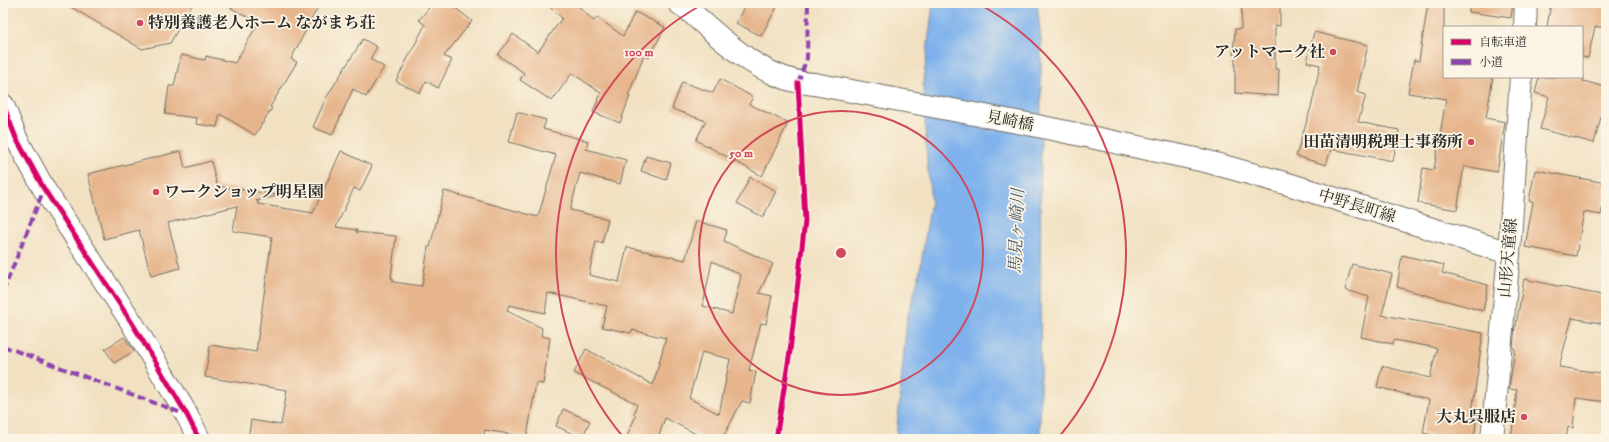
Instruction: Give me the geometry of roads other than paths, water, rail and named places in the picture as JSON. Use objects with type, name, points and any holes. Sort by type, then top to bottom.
[{"type":"main road","name":"見崎橋","points":[[679,3],[732,48],[774,74],[798,83],[814,84],[1033,125],[1205,161]]},
{"type":"main road","points":[[1525,26],[1526,3]]},
{"type":"main road","name":"山形天童線","points":[[1492,439],[1509,253],[1521,78]]},
{"type":"main road","points":[[3,105],[16,138],[44,189],[132,323],[187,415],[199,439]]},
{"type":"main road","name":"中野長町線","points":[[1205,161],[1288,184],[1509,253]]},
{"type":"water","name":"馬見ヶ崎川","points":[[933,3],[1037,3],[1041,41],[1040,439],[896,439],[907,318],[919,276],[931,201],[927,161],[923,85]]},
{"type":"place","name":"特別養護老人ホーム ながまち荘","points":[[140,23]]},
{"type":"place","name":"アットマーク社","points":[[1333,52]]},
{"type":"place","name":"田苗清明税理士事務所","points":[[1471,142]]},
{"type":"place","name":"ワークショップ明星園","points":[[156,192]]},
{"type":"place","name":"大丸呉服店","points":[[1524,417]]}]
